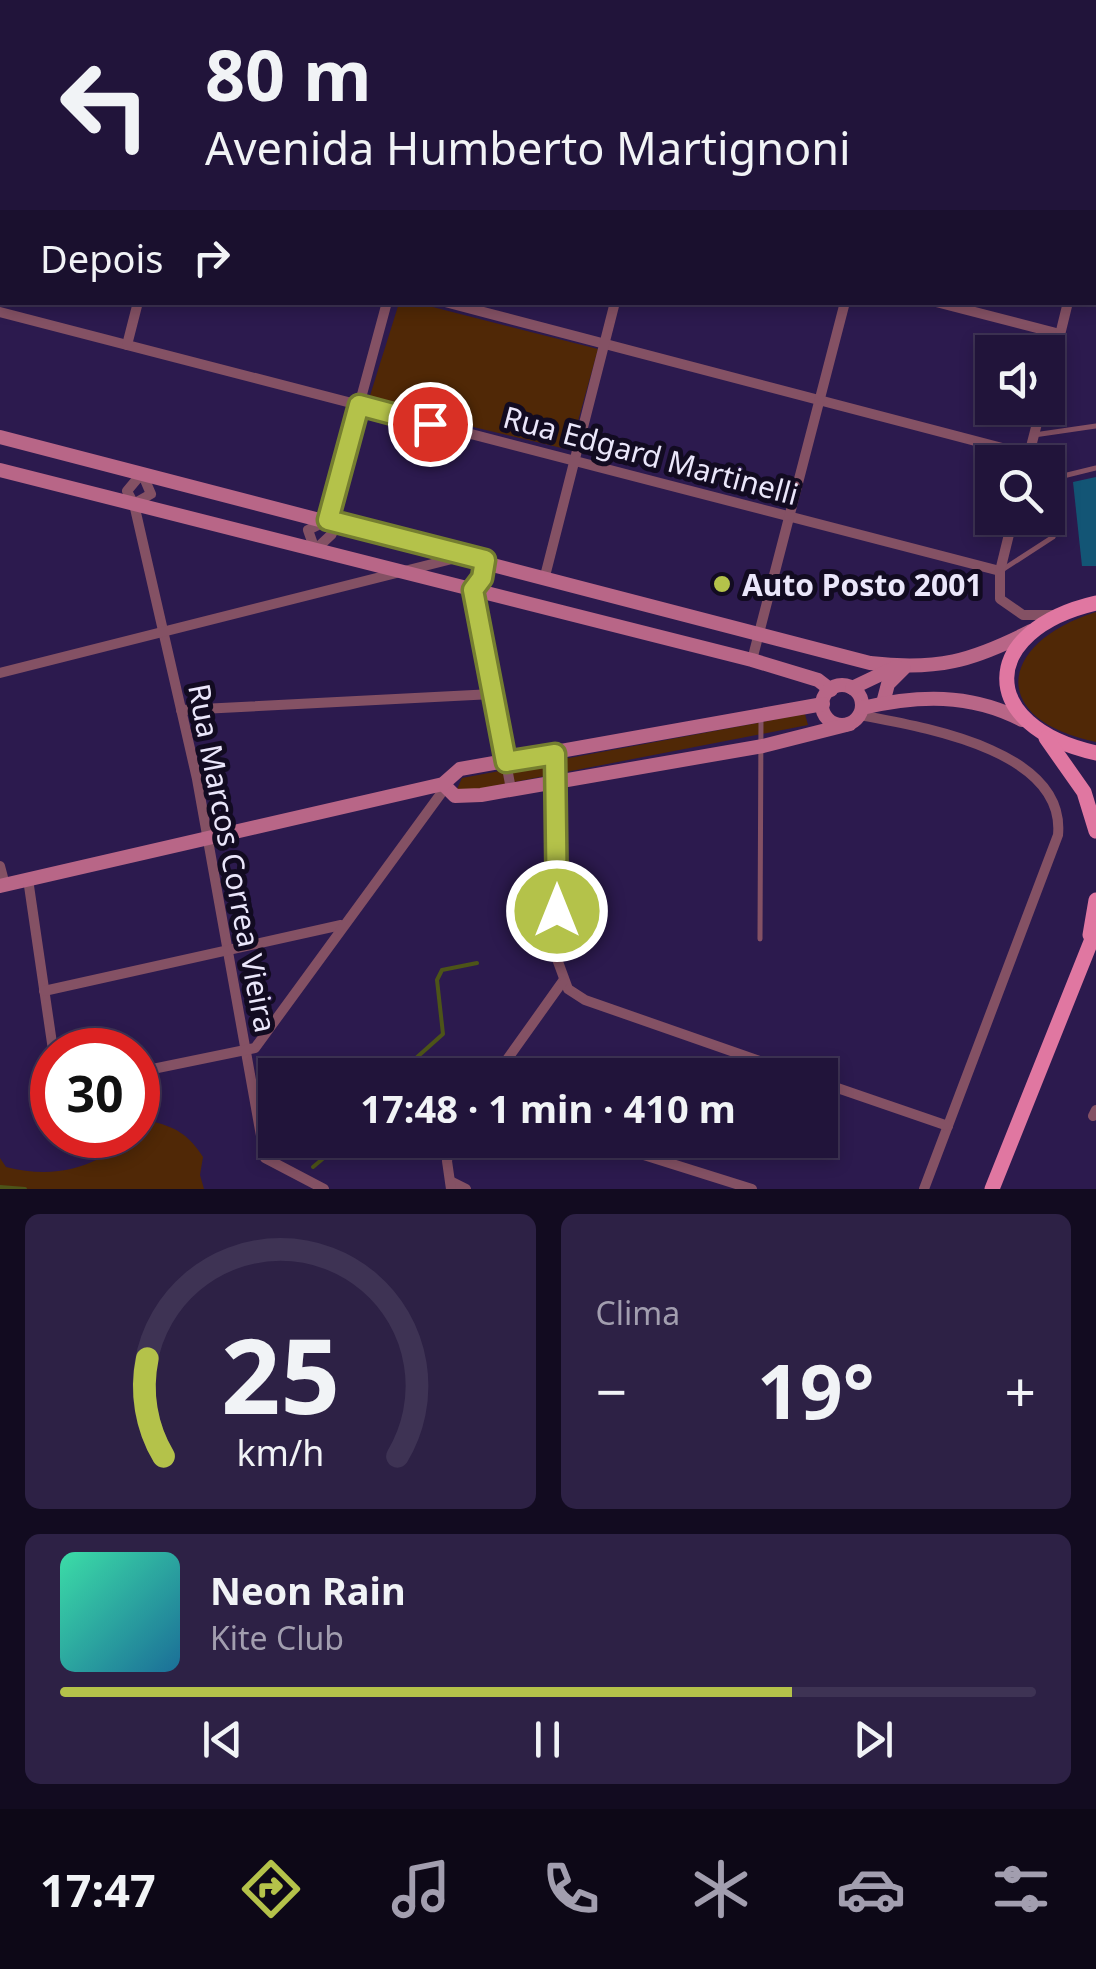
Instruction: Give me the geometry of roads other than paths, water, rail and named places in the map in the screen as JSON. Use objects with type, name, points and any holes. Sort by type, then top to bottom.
[{"type":"main road","points":[[0,437],[758,634],[901,667],[922,669],[968,659],[1058,615],[1096,604]]},
{"type":"main road","points":[[0,470],[752,660],[818,680],[830,690],[852,688],[901,667]]},
{"type":"main road","points":[[695,646],[702,618]]},
{"type":"main road","points":[[1022,720],[1011,703],[1006,674],[1017,648],[1041,626]]},
{"type":"main road","points":[[883,704],[888,684],[901,667]]},
{"type":"main road","points":[[852,688],[860,696],[857,715]]},
{"type":"main road","points":[[823,704],[830,690]]},
{"type":"main road","points":[[444,786],[464,796],[762,746],[883,704],[932,697],[969,700],[1022,720],[1044,735],[1096,753]]},
{"type":"main road","points":[[823,704],[832,722],[857,715]]},
{"type":"main road","points":[[2,886],[444,786],[460,769],[823,704]]},
{"type":"main road","points":[[1044,735],[1084,792],[1096,831]]},
{"type":"main road","points":[[1088,946],[1096,900]]},
{"type":"main road","points":[[993,1187],[1096,929]]},
{"type":"street","points":[[127,345],[137,305]]},
{"type":"street","points":[[328,520],[308,530],[315,550],[330,538],[328,520],[386,305]]},
{"type":"street","points":[[456,305],[820,399],[979,445]]},
{"type":"street","points":[[546,576],[572,460],[615,305]]},
{"type":"street","points":[[752,660],[844,305]]},
{"type":"street","points":[[948,305],[1060,334],[1067,305]]},
{"type":"street","name":"Rua Edgard Martinelli","points":[[0,312],[1000,571]]},
{"type":"street","points":[[1032,445],[1037,425]]},
{"type":"street","name":"Rua Marcos Correa Vieira","points":[[134,504],[151,494],[142,473],[126,488],[134,504],[181,710],[266,1158],[272,1166],[324,1189]]},
{"type":"street","points":[[1010,535],[998,594],[1010,608],[1023,615],[1058,615]]},
{"type":"street","points":[[0,673],[466,556]]},
{"type":"street","points":[[485,560],[482,578],[473,590],[510,789]]},
{"type":"street","points":[[181,710],[493,694]]},
{"type":"street","points":[[857,715],[984,748],[1037,779],[1058,805],[1058,835],[924,1189]]},
{"type":"street","points":[[555,754],[557,959],[563,981],[585,1000],[751,1058]]},
{"type":"street","points":[[160,1067],[255,1048],[444,786]]},
{"type":"street","points":[[0,866],[2,886]]},
{"type":"street","points":[[28,878],[50,1028]]},
{"type":"street","points":[[44,991],[342,925]]},
{"type":"street","points":[[508,1058],[563,981]]},
{"type":"street","points":[[838,1088],[948,1126]]},
{"type":"street","points":[[448,1158],[450,1185],[466,1189]]},
{"type":"street","points":[[653,1158],[752,1189]]},
{"type":"lane","points":[[1034,435],[1096,426]]},
{"type":"lane","points":[[1000,571],[1053,536],[1058,527],[1056,478],[1096,468]]},
{"type":"lane","points":[[760,938],[761,716]]},
{"type":"waterway","points":[[416,1058],[443,1034],[437,980],[442,970],[477,963]]},
{"type":"waterway","points":[[313,1167],[324,1158]]},
{"type":"waterway","points":[[0,1187],[25,1189]]},
{"type":"place","name":"Auto Posto 2001","points":[[722,584]]}]
